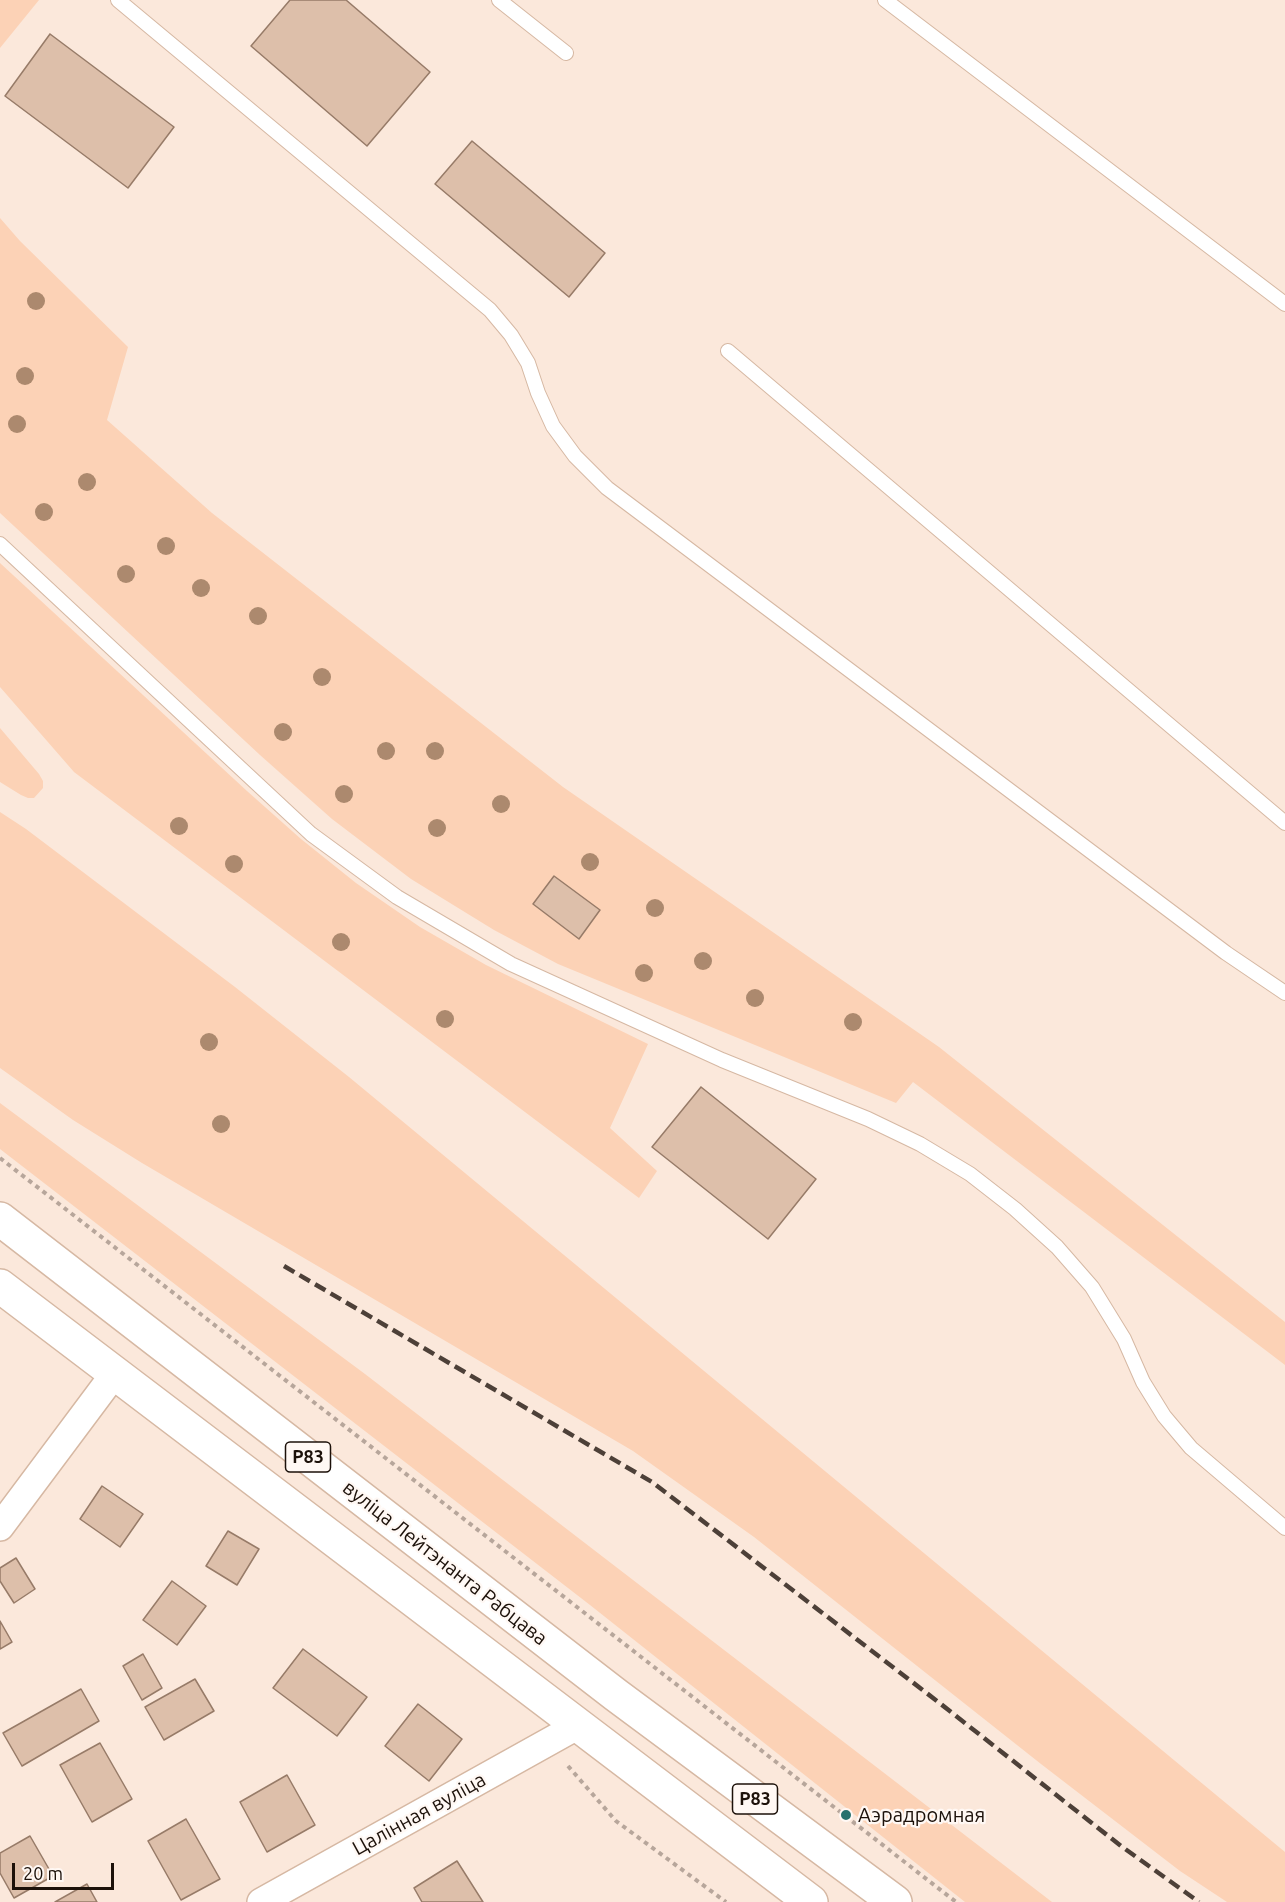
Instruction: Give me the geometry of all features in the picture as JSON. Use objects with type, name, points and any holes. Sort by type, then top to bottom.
[{"type":"highway","name":"вуліца Лейтэнанта Рабцава","points":[[0,1219],[606,1688],[895,1902]]},
{"type":"highway","name":"Р83","points":[[0,1286],[811,1902]]},
{"type":"street","points":[[0,1527],[116,1373]]},
{"type":"street","name":"Цалінная вуліца","points":[[261,1902],[577,1726]]},
{"type":"lane","points":[[118,0],[490,310],[511,335],[528,363],[537,393],[553,426],[574,456],[607,488],[1226,953],[1285,993]]},
{"type":"lane","points":[[499,0],[566,53]]},
{"type":"lane","points":[[885,0],[1285,304]]},
{"type":"lane","points":[[728,351],[1285,823]]},
{"type":"lane","points":[[0,544],[311,834],[397,897],[511,964],[722,1060],[878,1124],[920,1144],[970,1174],[1015,1209],[1057,1247],[1092,1287],[1124,1339],[1143,1382],[1164,1416],[1191,1448],[1285,1528]]},
{"type":"path","points":[[0,1158],[956,1902]]},
{"type":"shaded area","points":[[0,0],[39,0],[0,48]]},
{"type":"shaded area","points":[[0,218],[20,241],[128,347],[107,420],[212,513],[563,787],[939,1047],[1285,1322],[1285,1365],[913,1082],[896,1103],[558,964],[494,930],[411,879],[332,819],[260,755],[0,513]]},
{"type":"shaded area","points":[[0,563],[247,791],[301,839],[356,883],[420,927],[486,965],[648,1044],[610,1128],[657,1171],[639,1198],[74,772],[0,687]]},
{"type":"shaded area","points":[[0,728],[43,781],[43,788],[34,798],[21,795],[0,782]]},
{"type":"shaded area","points":[[0,812],[26,829],[235,987],[349,1077],[1285,1852],[1285,1902],[1227,1902],[1180,1871],[1041,1764],[754,1537],[633,1451],[142,1163],[73,1120],[0,1068]]},
{"type":"shaded area","points":[[0,1103],[365,1374],[1052,1902],[965,1902],[590,1605],[0,1149]]},
{"type":"building","points":[[290,0],[346,0],[430,72],[367,146],[251,46]]},
{"type":"building","points":[[50,34],[174,127],[128,188],[5,96]]},
{"type":"building","points":[[472,141],[605,253],[569,297],[435,184]]},
{"type":"building","points":[[554,876],[600,910],[579,939],[533,904]]},
{"type":"building","points":[[701,1087],[816,1179],[768,1239],[652,1147]]},
{"type":"building","points":[[102,1486],[143,1514],[120,1547],[80,1519]]},
{"type":"building","points":[[228,1531],[259,1549],[237,1585],[206,1566]]},
{"type":"building","points":[[16,1558],[35,1589],[14,1603],[0,1581],[0,1568]]},
{"type":"building","points":[[172,1581],[206,1606],[177,1645],[143,1620]]},
{"type":"building","points":[[0,1621],[12,1642],[0,1649]]},
{"type":"building","points":[[303,1649],[367,1697],[337,1736],[273,1688]]},
{"type":"building","points":[[143,1654],[162,1688],[142,1700],[123,1666]]},
{"type":"building","points":[[195,1679],[214,1711],[164,1740],[145,1707]]},
{"type":"building","points":[[81,1689],[99,1721],[22,1766],[3,1733]]},
{"type":"building","points":[[418,1704],[462,1739],[429,1781],[385,1746]]},
{"type":"building","points":[[100,1743],[132,1799],[92,1822],[60,1765]]},
{"type":"building","points":[[287,1775],[315,1825],[267,1852],[240,1802]]},
{"type":"building","points":[[186,1819],[220,1879],[181,1900],[148,1841]]},
{"type":"building","points":[[30,1836],[53,1876],[14,1898],[0,1873],[0,1853]]},
{"type":"building","points":[[457,1861],[483,1902],[422,1902],[414,1888]]},
{"type":"building","points":[[87,1884],[97,1902],[55,1902]]},
{"type":"railway","points":[[284,1266],[652,1482],[1121,1846],[1199,1902]]},
{"type":"place","name":"Аэрадромная","points":[[846,1815]]}]
